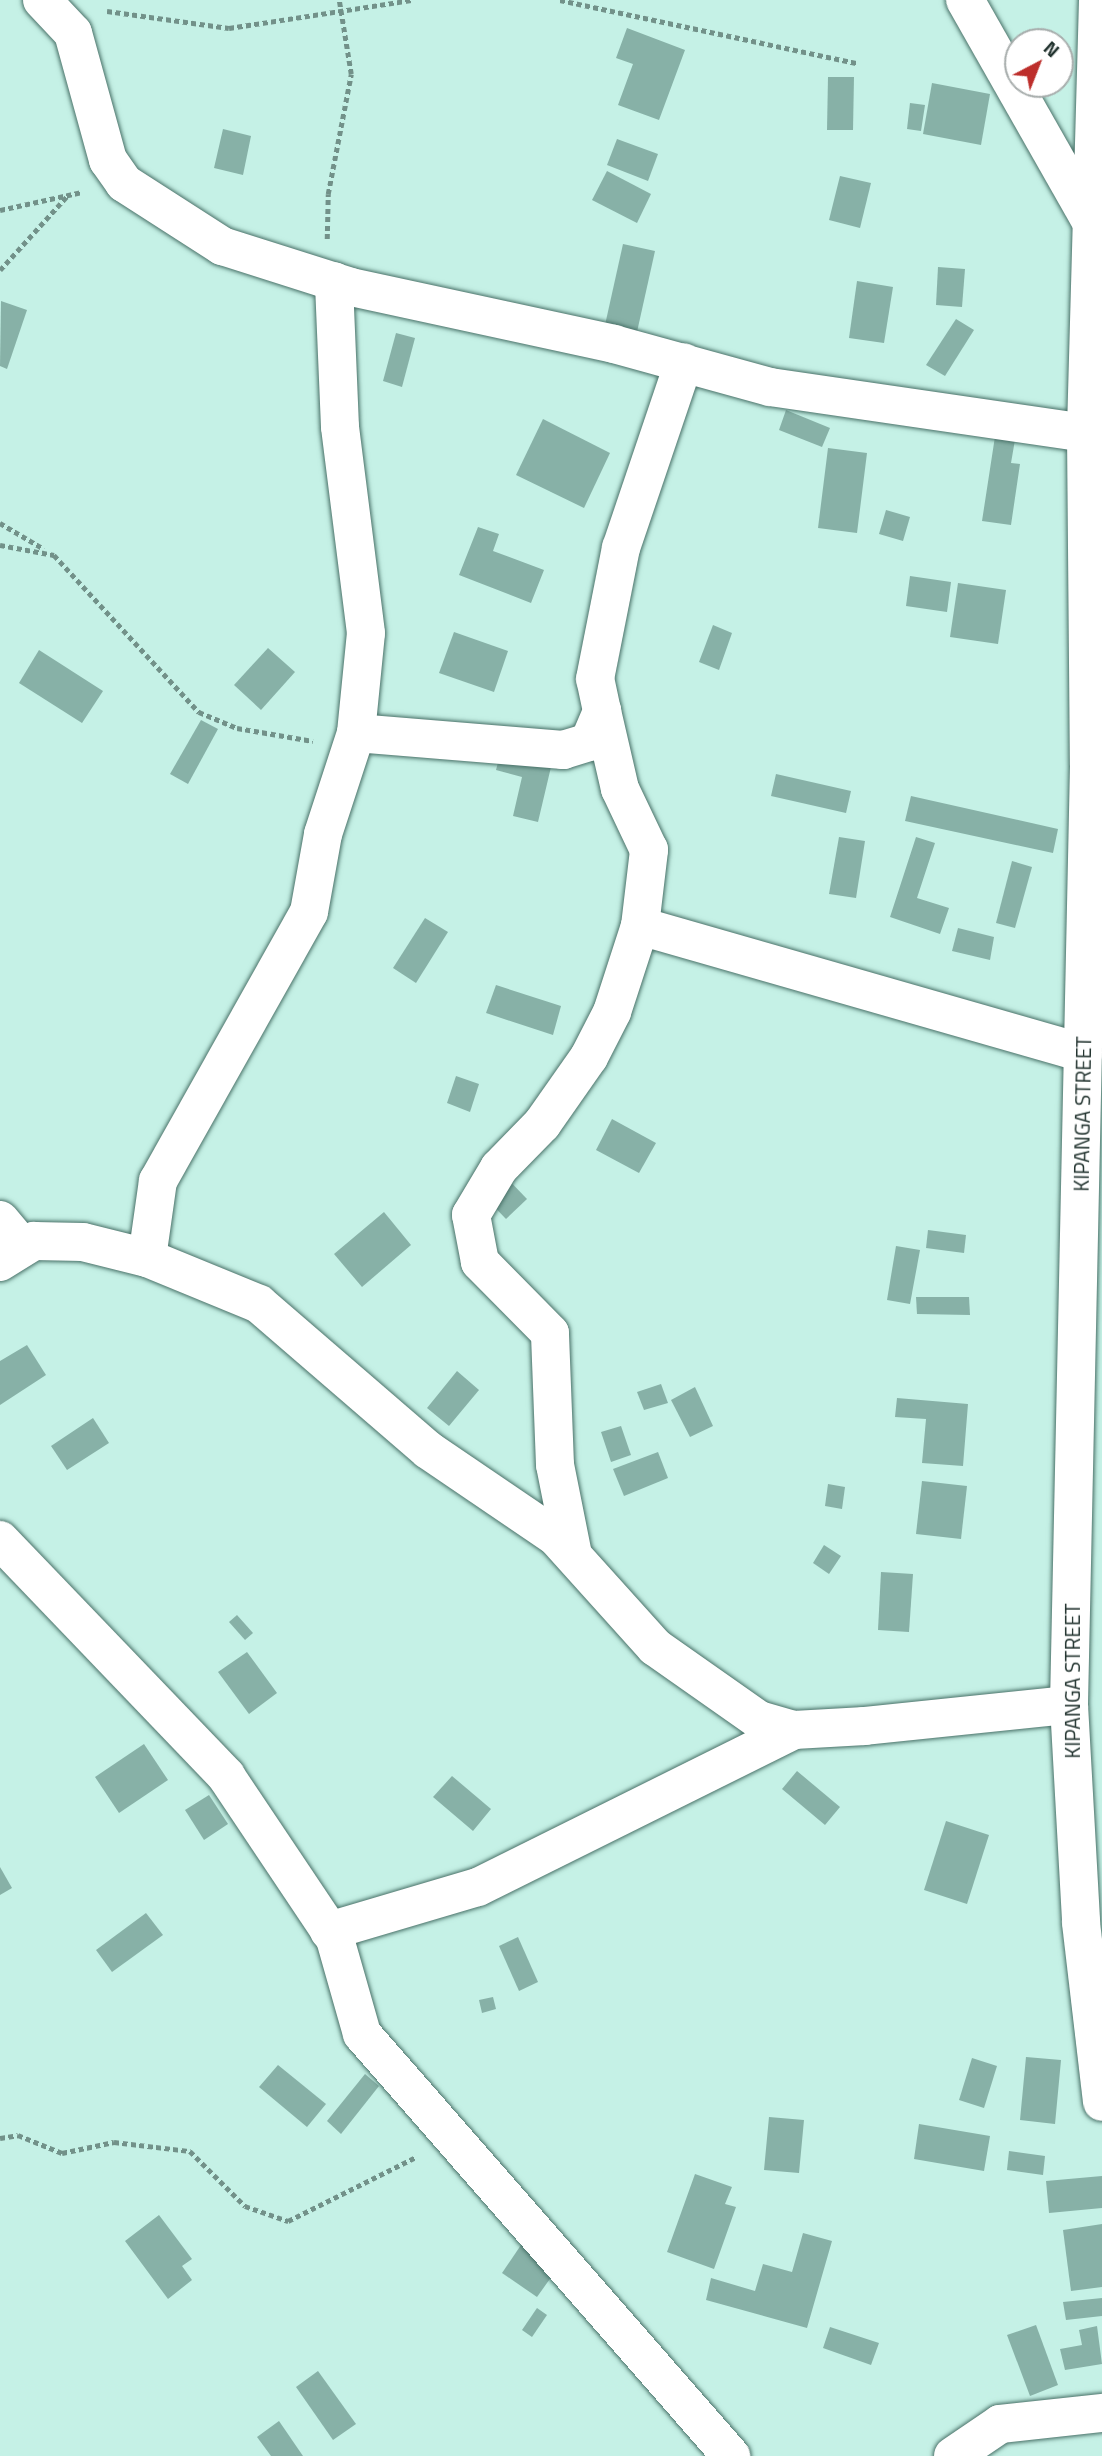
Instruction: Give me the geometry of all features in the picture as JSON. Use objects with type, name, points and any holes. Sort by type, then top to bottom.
[{"type":"street","points":[[965,0],[1096,229]]},
{"type":"street","name":"KIPANGA STREET","points":[[1098,0],[1096,229],[1086,433],[1095,737],[1083,1053],[1090,1370],[1069,1705],[1082,1923],[1102,2102]]},
{"type":"street","points":[[47,3],[73,33],[104,147],[124,183],[222,246],[334,281],[684,362],[770,387],[1086,433]]},
{"type":"street","points":[[147,1258],[158,1181],[309,912],[323,834],[354,739],[366,633],[340,428],[334,281]]},
{"type":"street","points":[[573,1555],[555,1465],[550,1333],[480,1262],[471,1215],[499,1168],[542,1124],[589,1057],[640,926],[649,850],[620,789],[595,680],[621,548],[684,362]]},
{"type":"street","points":[[354,739],[570,750],[589,742],[602,711]]},
{"type":"street","points":[[640,926],[1083,1053]]},
{"type":"street","points":[[7,1242],[53,1238],[147,1258],[286,1322],[428,1450],[573,1555],[678,1666],[759,1720],[794,1730],[1069,1705]]},
{"type":"street","points":[[0,1540],[226,1776],[329,1931],[362,2034],[731,2456]]},
{"type":"street","points":[[329,1931],[478,1887],[794,1730]]},
{"type":"street","points":[[953,2456],[1000,2424],[1102,2413]]},
{"type":"path","points":[[334,281],[328,194],[351,74],[340,0]]},
{"type":"path","points":[[47,3],[149,13],[229,29],[413,0]]},
{"type":"path","points":[[560,0],[857,63]]},
{"type":"path","points":[[0,210],[124,183]]},
{"type":"path","points":[[0,270],[69,195]]},
{"type":"path","points":[[0,523],[54,555],[199,712],[281,738],[354,739]]},
{"type":"path","points":[[0,545],[54,555]]},
{"type":"path","points":[[0,2138],[18,2135],[62,2153],[114,2142],[190,2151],[245,2206],[288,2221],[454,2137]]},
{"type":"building","points":[[627,28],[685,50],[659,120],[618,105],[633,64],[616,58]]},
{"type":"building","points":[[828,77],[854,77],[853,130],[827,130]]},
{"type":"building","points":[[932,83],[990,94],[981,145],[923,134]]},
{"type":"building","points":[[910,103],[925,105],[921,131],[907,129]]},
{"type":"building","points":[[223,129],[251,136],[243,175],[214,168]]},
{"type":"building","points":[[617,139],[658,154],[648,181],[607,165]]},
{"type":"building","points":[[607,171],[651,194],[637,223],[592,200]]},
{"type":"building","points":[[840,176],[871,183],[860,228],[829,220]]},
{"type":"building","points":[[623,244],[655,251],[637,332],[605,325]]},
{"type":"building","points":[[938,267],[965,269],[962,307],[936,305]]},
{"type":"building","points":[[857,281],[893,287],[884,343],[849,338]]},
{"type":"building","points":[[1,301],[27,310],[7,369],[0,366]]},
{"type":"building","points":[[956,319],[974,330],[945,376],[926,365]]},
{"type":"building","points":[[396,333],[415,338],[402,387],[383,381]]},
{"type":"building","points":[[786,410],[830,428],[822,447],[779,430]]},
{"type":"building","points":[[543,419],[610,453],[584,508],[516,475]]},
{"type":"building","points":[[996,430],[1016,434],[1011,463],[1020,464],[1011,525],[982,521]]},
{"type":"building","points":[[828,448],[867,453],[857,533],[818,528]]},
{"type":"building","points":[[886,510],[910,517],[903,541],[879,534]]},
{"type":"building","points":[[478,527],[499,534],[493,551],[544,570],[531,603],[459,575]]},
{"type":"building","points":[[910,576],[951,582],[947,612],[906,606]]},
{"type":"building","points":[[958,583],[1006,590],[998,644],[950,637]]},
{"type":"building","points":[[713,625],[732,633],[719,670],[699,662]]},
{"type":"building","points":[[454,632],[508,651],[494,692],[439,673]]},
{"type":"building","points":[[268,648],[295,672],[261,710],[234,685]]},
{"type":"building","points":[[39,650],[103,691],[82,723],[19,683]]},
{"type":"building","points":[[201,720],[218,729],[188,784],[170,774]]},
{"type":"building","points":[[501,751],[551,767],[538,822],[513,816],[522,777],[496,770]]},
{"type":"building","points":[[776,774],[851,791],[846,813],[771,796]]},
{"type":"building","points":[[911,796],[1058,829],[1053,853],[905,821]]},
{"type":"building","points":[[839,837],[865,841],[856,898],[829,894]]},
{"type":"building","points":[[916,837],[935,843],[917,898],[949,908],[940,934],[890,917]]},
{"type":"building","points":[[1012,861],[1032,867],[1015,928],[996,923]]},
{"type":"building","points":[[425,918],[448,932],[416,983],[393,968]]},
{"type":"building","points":[[958,928],[994,937],[990,960],[952,951]]},
{"type":"building","points":[[496,985],[561,1006],[553,1035],[486,1013]]},
{"type":"building","points":[[456,1076],[479,1084],[470,1112],[447,1103]]},
{"type":"building","points":[[612,1119],[656,1143],[639,1173],[596,1150]]},
{"type":"building","points":[[503,1174],[527,1199],[506,1219],[482,1194]]},
{"type":"building","points":[[384,1212],[411,1245],[362,1287],[334,1254]]},
{"type":"building","points":[[928,1230],[966,1235],[964,1253],[926,1248]]},
{"type":"building","points":[[896,1246],[920,1250],[910,1304],[887,1300]]},
{"type":"building","points":[[916,1297],[969,1297],[970,1315],[917,1314]]},
{"type":"building","points":[[27,1345],[46,1375],[0,1405],[0,1361]]},
{"type":"building","points":[[457,1371],[479,1390],[449,1426],[427,1408]]},
{"type":"building","points":[[661,1384],[668,1403],[644,1410],[637,1392]]},
{"type":"building","points":[[695,1387],[713,1426],[690,1437],[671,1400]]},
{"type":"building","points":[[897,1398],[968,1404],[963,1466],[922,1463],[926,1419],[895,1417]]},
{"type":"building","points":[[93,1418],[109,1443],[67,1470],[51,1446]]},
{"type":"building","points":[[621,1426],[631,1455],[611,1462],[601,1432]]},
{"type":"building","points":[[658,1452],[668,1478],[624,1496],[613,1469]]},
{"type":"building","points":[[922,1481],[967,1486],[961,1539],[916,1534]]},
{"type":"building","points":[[828,1484],[845,1487],[842,1509],[825,1506]]},
{"type":"building","points":[[824,1545],[841,1556],[829,1574],[813,1563]]},
{"type":"building","points":[[881,1572],[913,1574],[909,1632],[878,1630]]},
{"type":"building","points":[[237,1615],[253,1633],[245,1640],[229,1622]]},
{"type":"building","points":[[247,1652],[277,1693],[249,1714],[218,1672]]},
{"type":"building","points":[[144,1744],[168,1780],[119,1813],[95,1777]]},
{"type":"building","points":[[797,1771],[840,1807],[825,1825],[782,1789]]},
{"type":"building","points":[[452,1776],[491,1809],[473,1831],[433,1797]]},
{"type":"building","points":[[209,1795],[228,1824],[204,1840],[185,1810]]},
{"type":"building","points":[[946,1821],[989,1835],[967,1904],[924,1890]]},
{"type":"building","points":[[0,1867],[12,1888],[0,1895]]},
{"type":"building","points":[[146,1913],[163,1935],[112,1972],[96,1950]]},
{"type":"building","points":[[518,1937],[538,1982],[519,1991],[499,1946]]},
{"type":"building","points":[[493,1997],[496,2009],[482,2013],[479,2000]]},
{"type":"building","points":[[1026,2057],[1061,2060],[1055,2124],[1020,2120]]},
{"type":"building","points":[[972,2058],[997,2066],[984,2108],[959,2100]]},
{"type":"building","points":[[278,2065],[326,2104],[307,2127],[259,2087]]},
{"type":"building","points":[[365,2074],[379,2086],[341,2134],[327,2121]]},
{"type":"building","points":[[769,2117],[804,2120],[799,2173],[764,2170]]},
{"type":"building","points":[[919,2124],[990,2136],[984,2171],[914,2159]]},
{"type":"building","points":[[1009,2151],[1045,2156],[1043,2175],[1007,2170]]},
{"type":"building","points":[[695,2174],[732,2187],[725,2204],[736,2207],[714,2269],[667,2252]]},
{"type":"building","points":[[1102,2176],[1102,2208],[1049,2213],[1046,2181]]},
{"type":"building","points":[[159,2215],[192,2259],[182,2266],[192,2280],[168,2299],[125,2241]]},
{"type":"building","points":[[1102,2224],[1102,2287],[1071,2291],[1063,2230]]},
{"type":"building","points":[[803,2233],[832,2241],[807,2328],[706,2300],[711,2278],[755,2291],[763,2264],[792,2272]]},
{"type":"building","points":[[521,2245],[557,2269],[537,2297],[502,2273]]},
{"type":"building","points":[[1102,2298],[1102,2316],[1066,2320],[1063,2302]]},
{"type":"building","points":[[537,2308],[547,2315],[532,2337],[522,2330]]},
{"type":"building","points":[[1036,2325],[1058,2385],[1030,2396],[1007,2335]]},
{"type":"building","points":[[1097,2326],[1102,2364],[1065,2370],[1060,2349],[1082,2345],[1079,2330]]},
{"type":"building","points":[[830,2327],[879,2343],[871,2365],[823,2348]]},
{"type":"building","points":[[318,2371],[356,2424],[333,2440],[296,2387]]},
{"type":"building","points":[[279,2421],[303,2456],[271,2456],[257,2437]]}]
